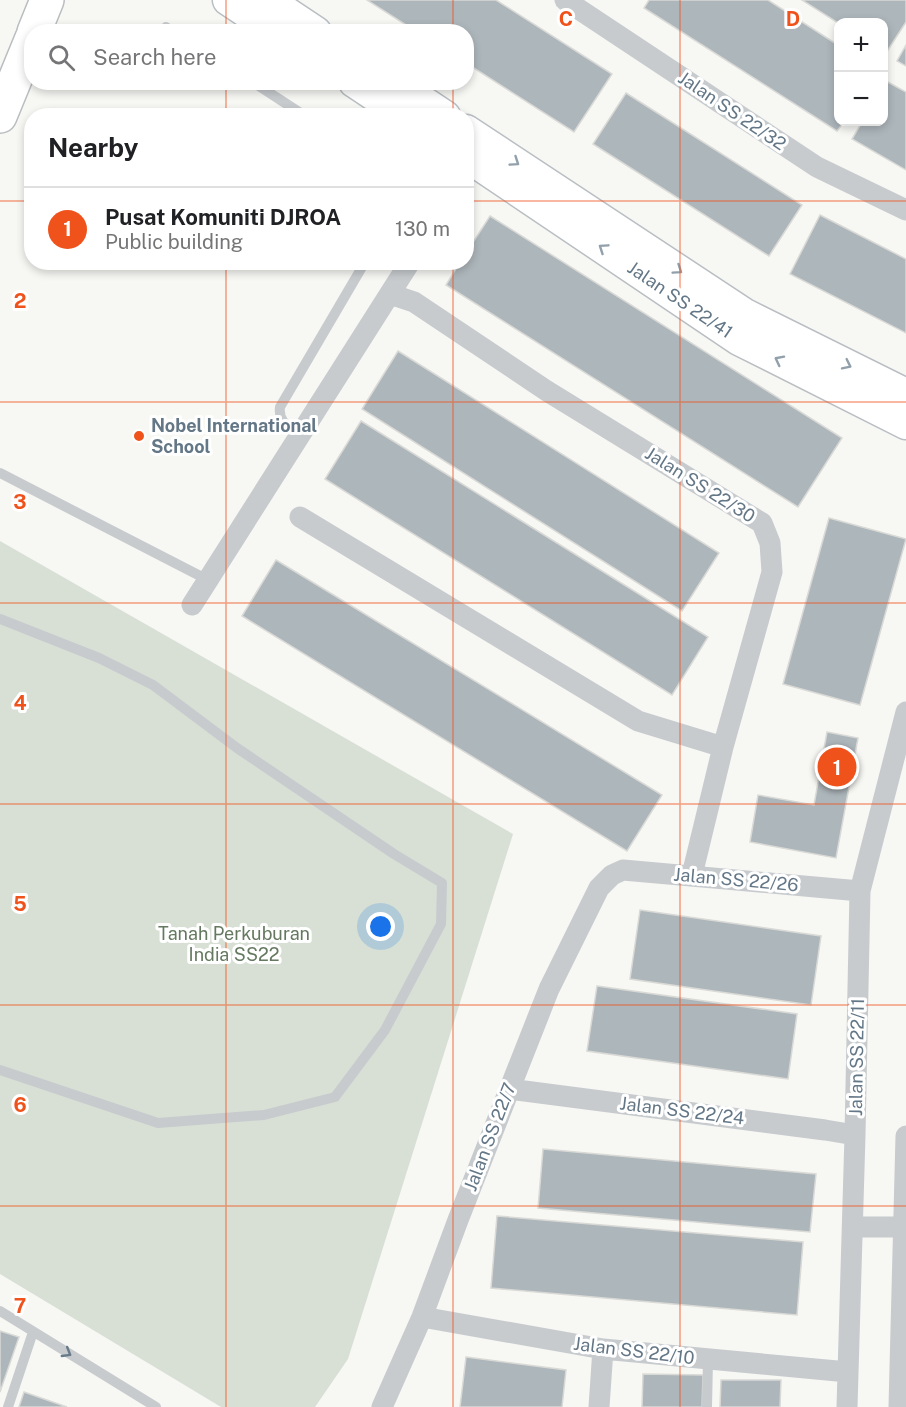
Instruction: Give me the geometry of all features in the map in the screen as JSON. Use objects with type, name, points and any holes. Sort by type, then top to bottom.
[{"type":"highway","points":[[37,24],[47,0]]},
{"type":"highway","points":[[0,116],[24,58]]},
{"type":"street","points":[[228,0],[264,24]]},
{"type":"street","points":[[268,0],[304,24]]},
{"type":"street","name":"Jalan SS 22/32","points":[[565,0],[817,167],[906,210]]},
{"type":"street","points":[[366,90],[393,108]]},
{"type":"street","points":[[406,90],[433,108]]},
{"type":"street","name":"Jalan SS 22/41","points":[[474,135],[745,314],[906,394]]},
{"type":"street","name":"Jalan SS 22/41","points":[[474,167],[739,340],[906,424]]},
{"type":"street","points":[[192,604],[405,270]]},
{"type":"street","name":"Jalan SS 22/30","points":[[390,294],[414,302],[547,391],[762,523],[770,543],[772,572],[723,747],[692,875]]},
{"type":"street","points":[[300,517],[638,721],[723,747]]},
{"type":"street","name":"Jalan SS 22/11","points":[[847,1407],[860,891],[906,712]]},
{"type":"street","name":"Jalan SS 22/26","points":[[612,875],[623,870],[860,891]]},
{"type":"street","name":"Jalan SS 22/7","points":[[382,1407],[422,1317],[549,989],[599,888],[612,875]]},
{"type":"street","name":"Jalan SS 22/24","points":[[509,1089],[855,1135]]},
{"type":"street","points":[[898,1407],[906,1136]]},
{"type":"street","points":[[853,1227],[905,1227]]},
{"type":"street","name":"Jalan SS 22/10","points":[[422,1317],[603,1349],[848,1372]]},
{"type":"street","points":[[599,1407],[603,1349]]},
{"type":"lane","points":[[265,90],[292,108]]},
{"type":"lane","points":[[300,436],[282,422],[279,414],[280,407],[360,270]]},
{"type":"lane","points":[[0,473],[208,580]]},
{"type":"lane","points":[[0,619],[99,658],[153,685],[237,748],[394,854],[442,883],[441,924],[385,1029],[335,1097],[264,1115],[158,1123],[0,1070]]},
{"type":"lane","points":[[0,1311],[156,1407]]},
{"type":"lane","points":[[8,1407],[33,1332]]},
{"type":"lane","points":[[707,1407],[708,1360]]},
{"type":"green space","name":"Tanah Perkuburan India SS22","points":[[0,541],[513,834],[348,1359],[315,1407],[221,1407],[0,1274]]},
{"type":"building","points":[[367,0],[496,0],[612,74],[574,132],[474,68],[474,24],[404,24]]},
{"type":"building","points":[[649,0],[768,0],[834,42],[834,126],[841,126],[837,131],[644,8]]},
{"type":"building","points":[[802,0],[906,0],[906,22],[888,50],[888,18],[834,18],[834,20]]},
{"type":"building","points":[[906,45],[906,66],[897,61]]},
{"type":"building","points":[[888,82],[906,92],[906,170],[852,139],[860,126],[888,126]]},
{"type":"building","points":[[626,93],[802,205],[769,256],[593,144]]},
{"type":"building","points":[[820,215],[906,259],[906,333],[790,274]]},
{"type":"building","points":[[490,216],[842,438],[798,507],[446,285],[455,270],[474,270],[474,241]]},
{"type":"building","points":[[398,351],[719,553],[682,611],[362,409]]},
{"type":"building","points":[[361,421],[708,637],[672,695],[325,479]]},
{"type":"building","points":[[829,518],[906,539],[860,705],[783,684]]},
{"type":"building","points":[[276,560],[662,795],[627,851],[242,616]]},
{"type":"building","points":[[827,732],[858,738],[836,858],[750,842],[758,795],[814,805]]},
{"type":"building","points":[[640,910],[821,936],[811,1005],[630,979]]},
{"type":"building","points":[[597,986],[797,1014],[788,1079],[587,1051]]},
{"type":"building","points":[[543,1149],[816,1174],[810,1232],[538,1208]]},
{"type":"building","points":[[497,1216],[803,1242],[797,1315],[491,1288]]},
{"type":"building","points":[[0,1331],[19,1337],[0,1392]]},
{"type":"building","points":[[466,1357],[566,1370],[562,1407],[460,1407]]},
{"type":"building","points":[[643,1374],[703,1375],[702,1407],[642,1407]]},
{"type":"building","points":[[721,1380],[781,1380],[780,1407],[720,1407]]},
{"type":"building","points":[[24,1392],[67,1407],[19,1407]]},
{"type":"place","name":"Nobel International School","points":[[139,436]]},
{"type":"place","name":"Pusat Komuniti DJROA","points":[[837,767]]}]
